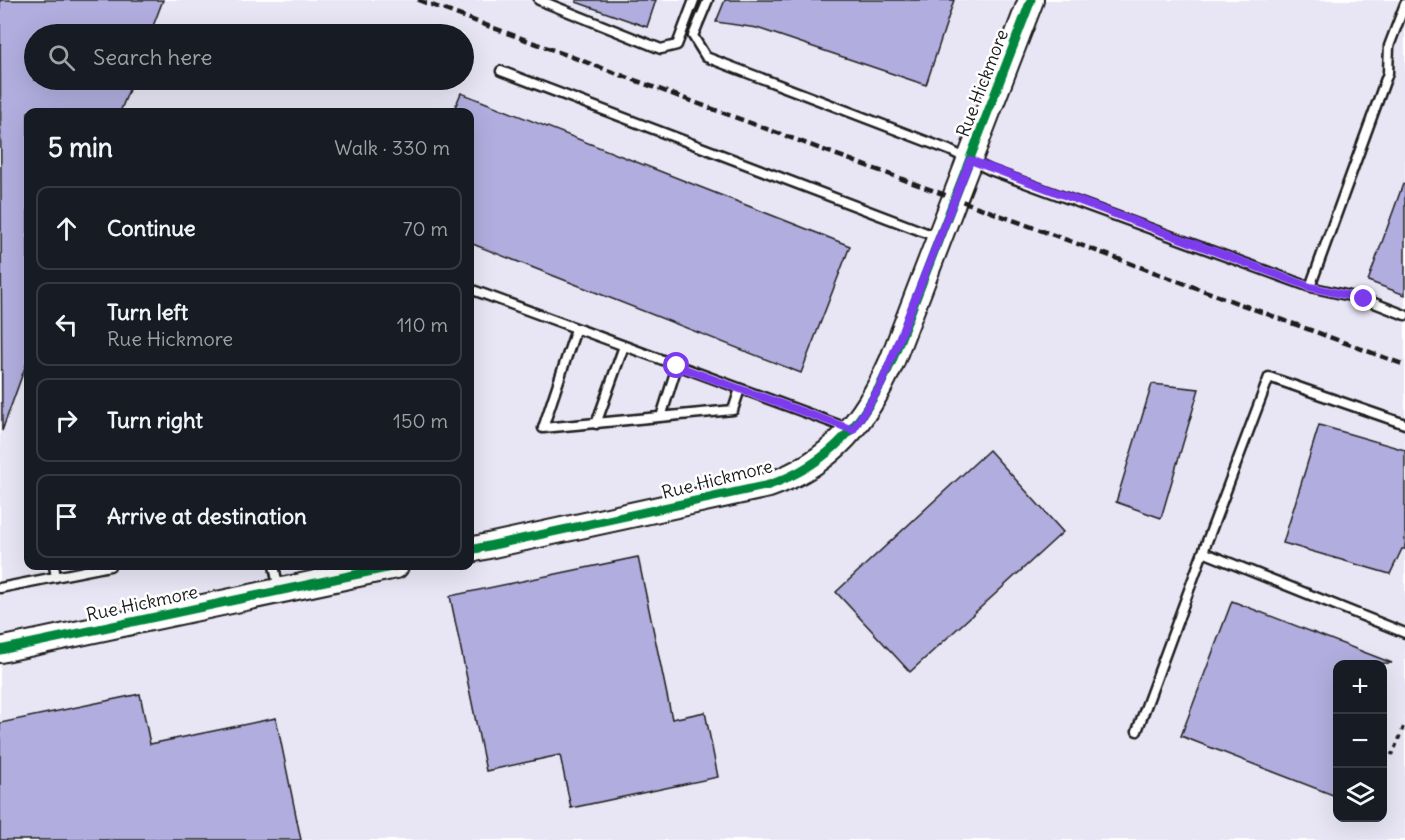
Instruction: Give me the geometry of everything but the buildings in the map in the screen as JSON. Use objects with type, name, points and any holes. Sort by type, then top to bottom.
[{"type":"street","name":"Rue Hickmore","points":[[474,549],[772,484],[815,462],[853,430],[881,385],[1031,0]]},
{"type":"street","name":"Rue Hickmore","points":[[0,650],[377,570]]},
{"type":"lane","points":[[539,0],[661,49],[677,45],[694,0]]},
{"type":"lane","points":[[708,0],[693,36],[706,57],[970,160],[1310,287],[1364,299],[1405,315]]},
{"type":"lane","points":[[1310,287],[1388,73],[1389,46],[1405,4]]},
{"type":"lane","points":[[501,71],[940,238]]},
{"type":"lane","points":[[474,290],[853,430]]},
{"type":"lane","points":[[576,328],[543,428],[733,410],[740,389]]},
{"type":"lane","points":[[596,424],[624,346]]},
{"type":"lane","points":[[661,417],[677,366]]},
{"type":"lane","points":[[1137,731],[1269,377],[1405,424]]},
{"type":"lane","points":[[1203,552],[1405,633]]},
{"type":"lane","points":[[55,570],[56,577]]},
{"type":"lane","points":[[0,588],[90,570]]},
{"type":"lane","points":[[275,570],[279,591]]},
{"type":"path","points":[[1387,752],[1393,754],[1405,723]]},
{"type":"shaded area","points":[[0,0],[1405,0],[1405,840],[0,840]]},
{"type":"railway","points":[[418,0],[1405,365]]},
{"type":"cycle path","points":[[474,549],[769,485],[791,476],[829,452],[844,437],[871,402],[892,361],[1031,0]]},
{"type":"cycle path","points":[[0,650],[377,570]]},
{"type":"route","points":[[677,366],[853,430],[881,385],[904,332],[970,160],[990,170],[1310,287],[1364,299]]}]
